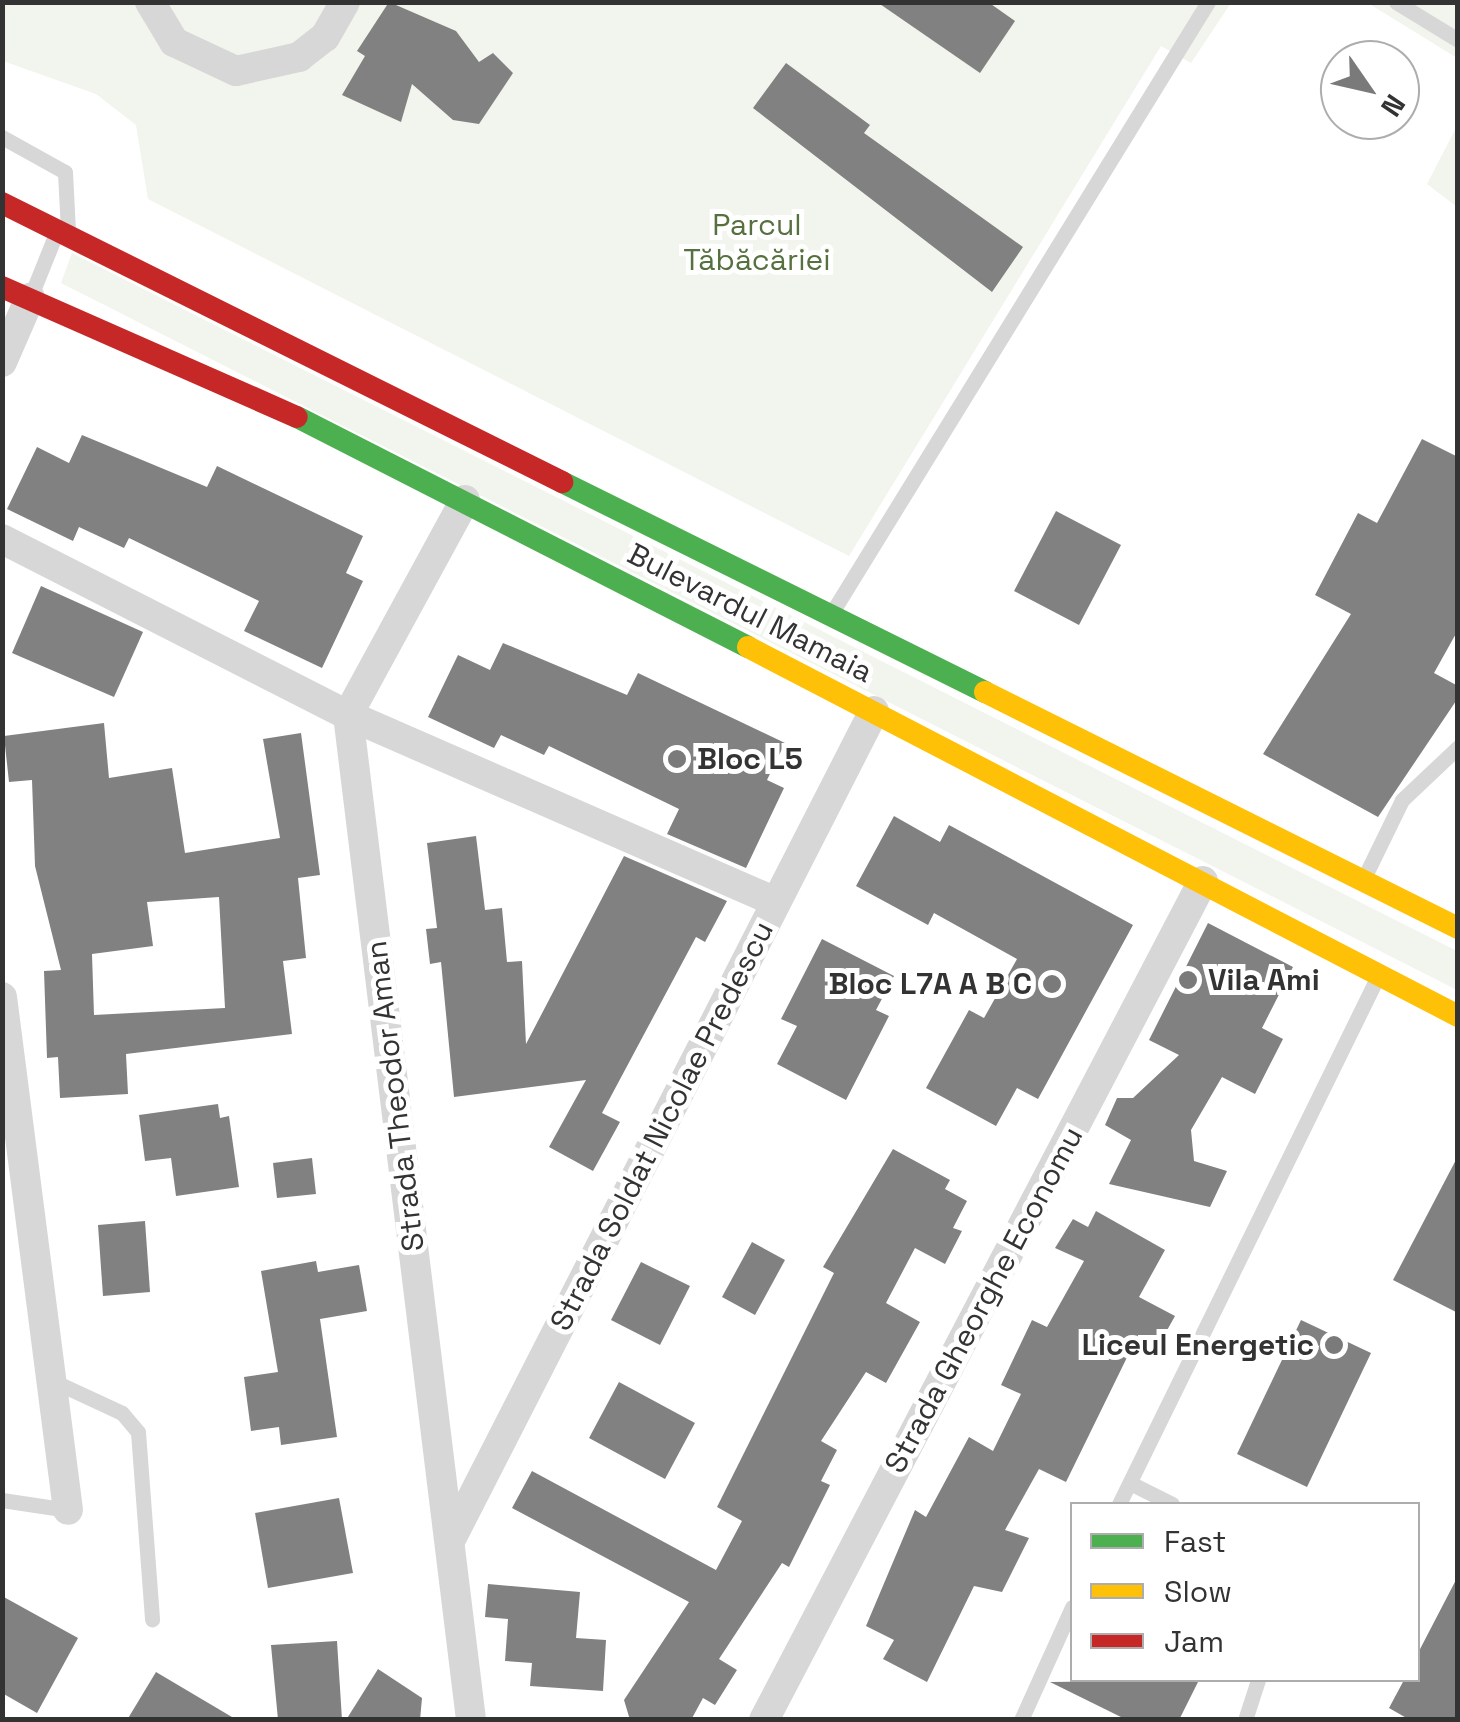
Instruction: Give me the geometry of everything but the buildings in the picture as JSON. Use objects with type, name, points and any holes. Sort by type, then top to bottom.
[{"type":"main road","name":"Bulevardul Mamaia","points":[[2,203],[64,229],[1458,928]]},
{"type":"main road","name":"Bulevardul Mamaia","points":[[16,293],[192,366],[466,500],[1458,1016]]},
{"type":"street","points":[[150,2],[174,42],[236,71],[299,58],[325,37],[346,2]]},
{"type":"street","points":[[2,362],[16,293]]},
{"type":"street","points":[[348,714],[466,500]]},
{"type":"street","points":[[2,539],[348,714],[776,902]]},
{"type":"street","name":"Strada Soldat Nicolae Predescu","points":[[450,1541],[874,711]]},
{"type":"street","name":"Strada Theodor Aman","points":[[348,714],[472,1720]]},
{"type":"street","name":"Strada Gheorghe Economu","points":[[764,1720],[1203,881]]},
{"type":"street","points":[[2,998],[68,1510]]},
{"type":"lane","points":[[832,614],[1208,2]]},
{"type":"lane","points":[[1396,2],[1458,40]]},
{"type":"lane","points":[[2,137],[65,172],[64,229],[16,293]]},
{"type":"lane","points":[[1364,880],[1402,800],[1458,747]]},
{"type":"lane","points":[[1121,1502],[1378,974]]},
{"type":"lane","points":[[51,1380],[122,1413],[138,1432],[152,1618]]},
{"type":"lane","points":[[1130,1483],[1168,1502]]},
{"type":"lane","points":[[2,1500],[68,1510]]},
{"type":"lane","points":[[1020,1720],[1070,1611]]},
{"type":"lane","points":[[1245,1720],[1257,1682]]},
{"type":"green space","name":"Parcul Tăbăcăriei","points":[[3,2],[1231,3],[1191,63],[1161,46],[849,556],[148,199],[136,125],[96,94],[3,61]]},
{"type":"green space","points":[[1368,3],[1457,3],[1457,58]]},
{"type":"green space","points":[[1457,126],[1457,207],[1427,184]]},
{"type":"green space","points":[[72,253],[1457,951],[1457,990],[61,283]]},
{"type":"traffic: fast","points":[[297,417],[748,647]]},
{"type":"traffic: fast","points":[[562,482],[985,692]]},
{"type":"traffic: slow","points":[[748,647],[1458,1016]]},
{"type":"traffic: slow","points":[[985,692],[1458,928]]},
{"type":"traffic: jam","points":[[2,203],[562,482]]},
{"type":"traffic: jam","points":[[2,287],[297,417]]},
{"type":"place","name":"Bloc L5","points":[[677,759]]},
{"type":"place","name":"Vila Ami","points":[[1188,980]]},
{"type":"place","name":"Bloc L7A A B C","points":[[1052,984]]},
{"type":"place","name":"Liceul Energetic","points":[[1334,1345]]}]
